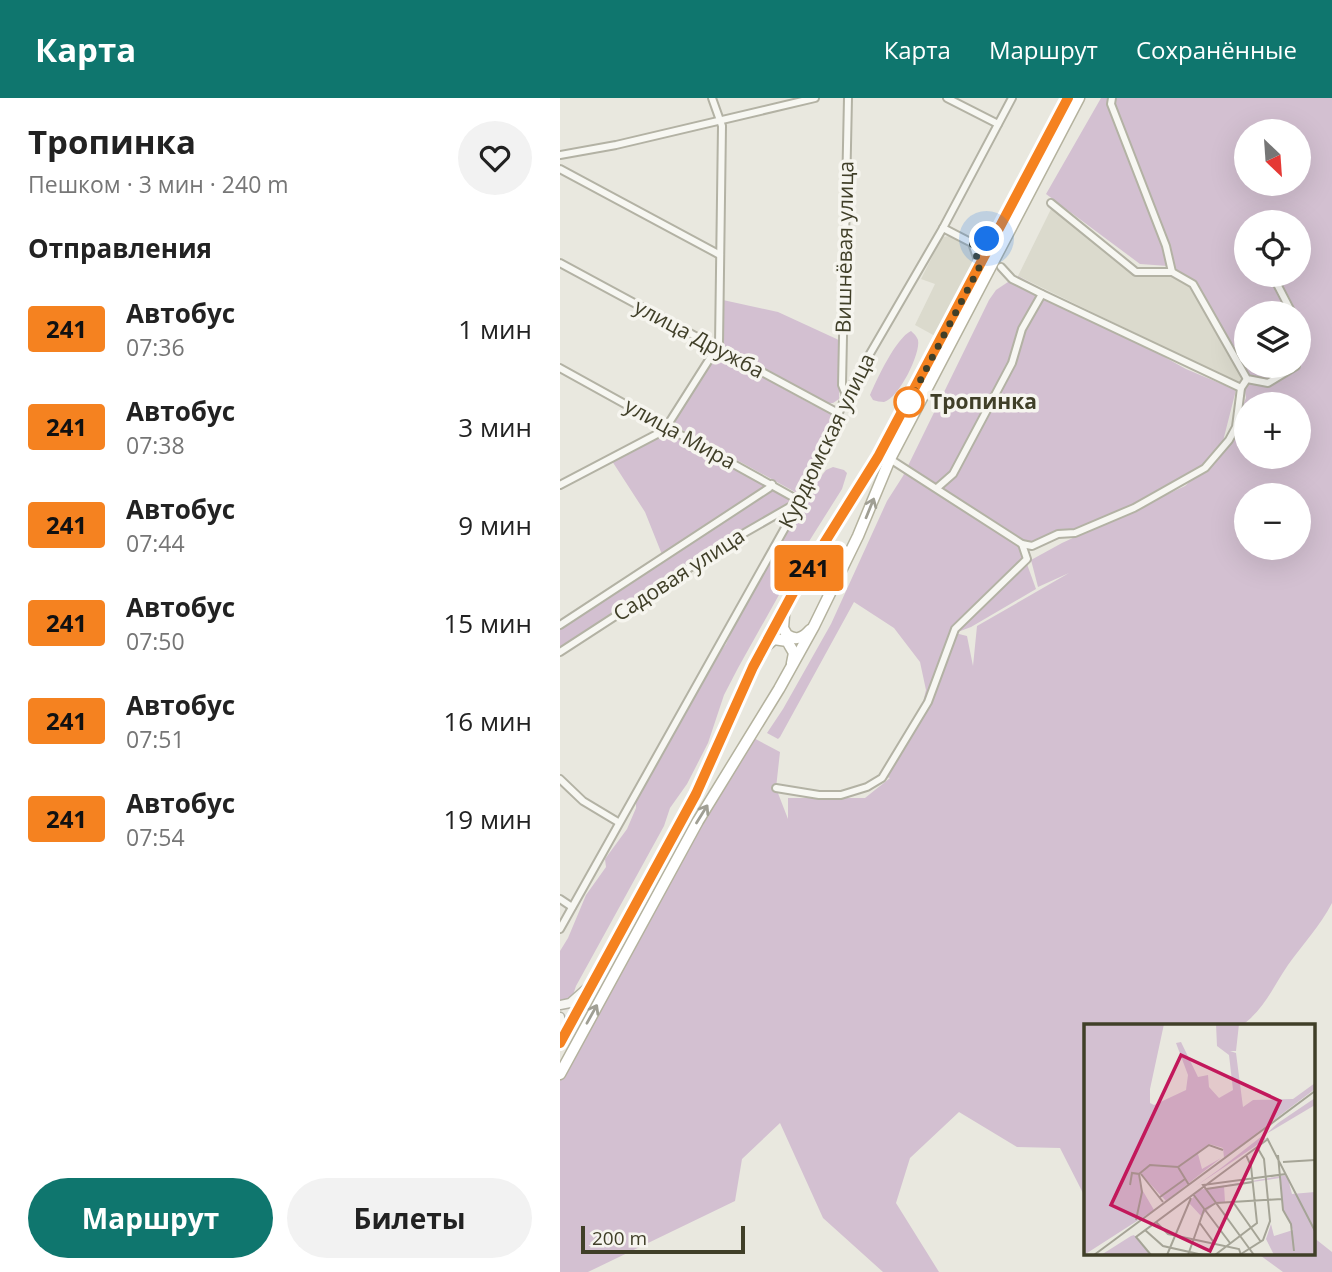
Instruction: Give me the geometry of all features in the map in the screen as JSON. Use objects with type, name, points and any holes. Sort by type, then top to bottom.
[{"type":"main road","points":[[561,1042],[696,794],[735,703],[765,646],[878,457],[1068,98]]},
{"type":"main road","points":[[560,1074],[698,821],[814,626],[858,536],[890,459],[1079,98]]},
{"type":"main road","points":[[784,611],[783,628],[787,635],[794,639],[800,638],[814,626]]},
{"type":"main road","points":[[765,646],[774,639],[788,641],[794,653],[792,667]]},
{"type":"street","points":[[561,483],[661,432],[717,349],[721,119],[716,113],[712,98]]},
{"type":"street","points":[[560,155],[616,145],[815,98]]},
{"type":"street","name":"Вишнёвая улица","points":[[846,395],[842,385],[848,98]]},
{"type":"street","points":[[947,98],[998,124]]},
{"type":"street","name":"Курдюмская улица","points":[[560,929],[800,501],[820,461],[846,395],[943,228],[1012,98]]},
{"type":"street","points":[[1112,98],[1111,104],[1166,246],[1171,272]]},
{"type":"street","points":[[560,169],[720,255]]},
{"type":"street","points":[[1051,203],[1136,272],[1171,272],[1193,284],[1247,379],[1268,383],[1276,378]]},
{"type":"street","points":[[943,228],[972,243],[980,266]]},
{"type":"street","points":[[972,243],[997,233]]},
{"type":"street","name":"улица Дружба","points":[[560,263],[838,413]]},
{"type":"street","points":[[1001,267],[1012,279],[1241,388]]},
{"type":"street","points":[[937,488],[953,474],[1012,363],[1022,329],[1042,294]]},
{"type":"street","name":"улица Мира","points":[[560,368],[800,501]]},
{"type":"street","points":[[890,459],[1022,544],[1031,546],[1058,534],[1075,533],[1134,509],[1205,468],[1229,440],[1236,426],[1241,388],[1247,379]]},
{"type":"street","name":"Садовая улица","points":[[560,625],[772,484]]},
{"type":"street","name":"Садовая улица","points":[[560,652],[734,539],[800,501]]},
{"type":"street","points":[[776,788],[819,795],[841,795],[867,787],[882,778],[928,702],[955,629],[1027,559],[1022,544]]},
{"type":"street","points":[[560,779],[583,801],[618,822]]},
{"type":"street","points":[[560,899],[572,907]]},
{"type":"street","points":[[560,1005],[570,1003],[581,995],[597,974]]},
{"type":"street","points":[[560,1017],[561,1042]]},
{"type":"shaded area","points":[[1101,98],[1332,98],[1332,903],[1262,1005],[1243,1024],[1084,1024],[1084,1195],[1060,1148],[1017,1147],[959,1112],[910,1158],[896,1203],[939,1272],[883,1272],[823,1218],[780,1123],[742,1159],[735,1201],[588,1272],[560,1272],[560,1075],[750,736],[780,752],[776,788],[788,819],[788,798],[865,798],[890,778],[883,776],[920,715],[926,690],[920,662],[894,628],[854,602],[780,737],[778,739],[767,733],[831,624],[887,501],[903,476],[996,290],[1008,282],[1018,283],[1018,276],[1186,369],[1236,390],[1221,449],[1183,483],[1023,553],[1036,589],[971,627],[955,633],[967,636],[973,666],[977,626],[1069,573],[1038,587],[1031,560],[1185,486],[1225,449],[1234,427],[1234,469],[1311,469],[1311,392],[1245,392],[1243,378],[1311,378],[1311,301],[1234,301],[1234,352],[1207,304],[1168,266],[1140,264],[1046,194]]},
{"type":"shaded area","points":[[1052,207],[1136,274],[1171,274],[1193,287],[1234,361],[1234,378],[1244,379],[1240,384],[1018,276]]},
{"type":"shaded area","points":[[950,236],[969,245],[973,254],[973,265],[935,336],[915,325],[935,284],[921,279],[942,237]]},
{"type":"shaded area","points":[[723,300],[778,312],[841,341],[839,399],[833,403],[820,403],[725,349],[722,343]]},
{"type":"shaded area","points":[[911,331],[918,340],[918,346],[908,374],[890,399],[884,402],[873,400],[870,395],[888,360],[899,342]]},
{"type":"shaded area","points":[[723,355],[832,413],[833,418],[820,453],[801,490],[795,492],[677,427],[673,419],[711,360]]},
{"type":"shaded area","points":[[672,433],[765,484],[765,488],[663,557],[645,512],[612,461],[663,434]]},
{"type":"shaded area","points":[[833,467],[847,473],[842,489],[808,543],[738,668],[724,695],[708,743],[687,784],[670,808],[664,826],[576,986],[572,998],[560,1001],[560,951],[586,895],[606,867],[605,859],[627,829],[636,802],[786,534],[819,479],[826,470]]},
{"type":"shaded area","points":[[773,489],[793,500],[733,536],[560,650],[560,627]]},
{"type":"shaded area","points":[[1314,1238],[1332,1252],[1332,1272],[1283,1272],[1258,1254],[1314,1254]]},
{"type":"bus line","name":"241","points":[[560,1043],[696,794],[753,667],[793,593],[852,501],[918,385],[1068,98]]},
{"type":"place","name":"Тропинка","points":[[909,402]]},
{"type":"route","points":[[909,402],[980,266],[972,243],[987,239]]}]
